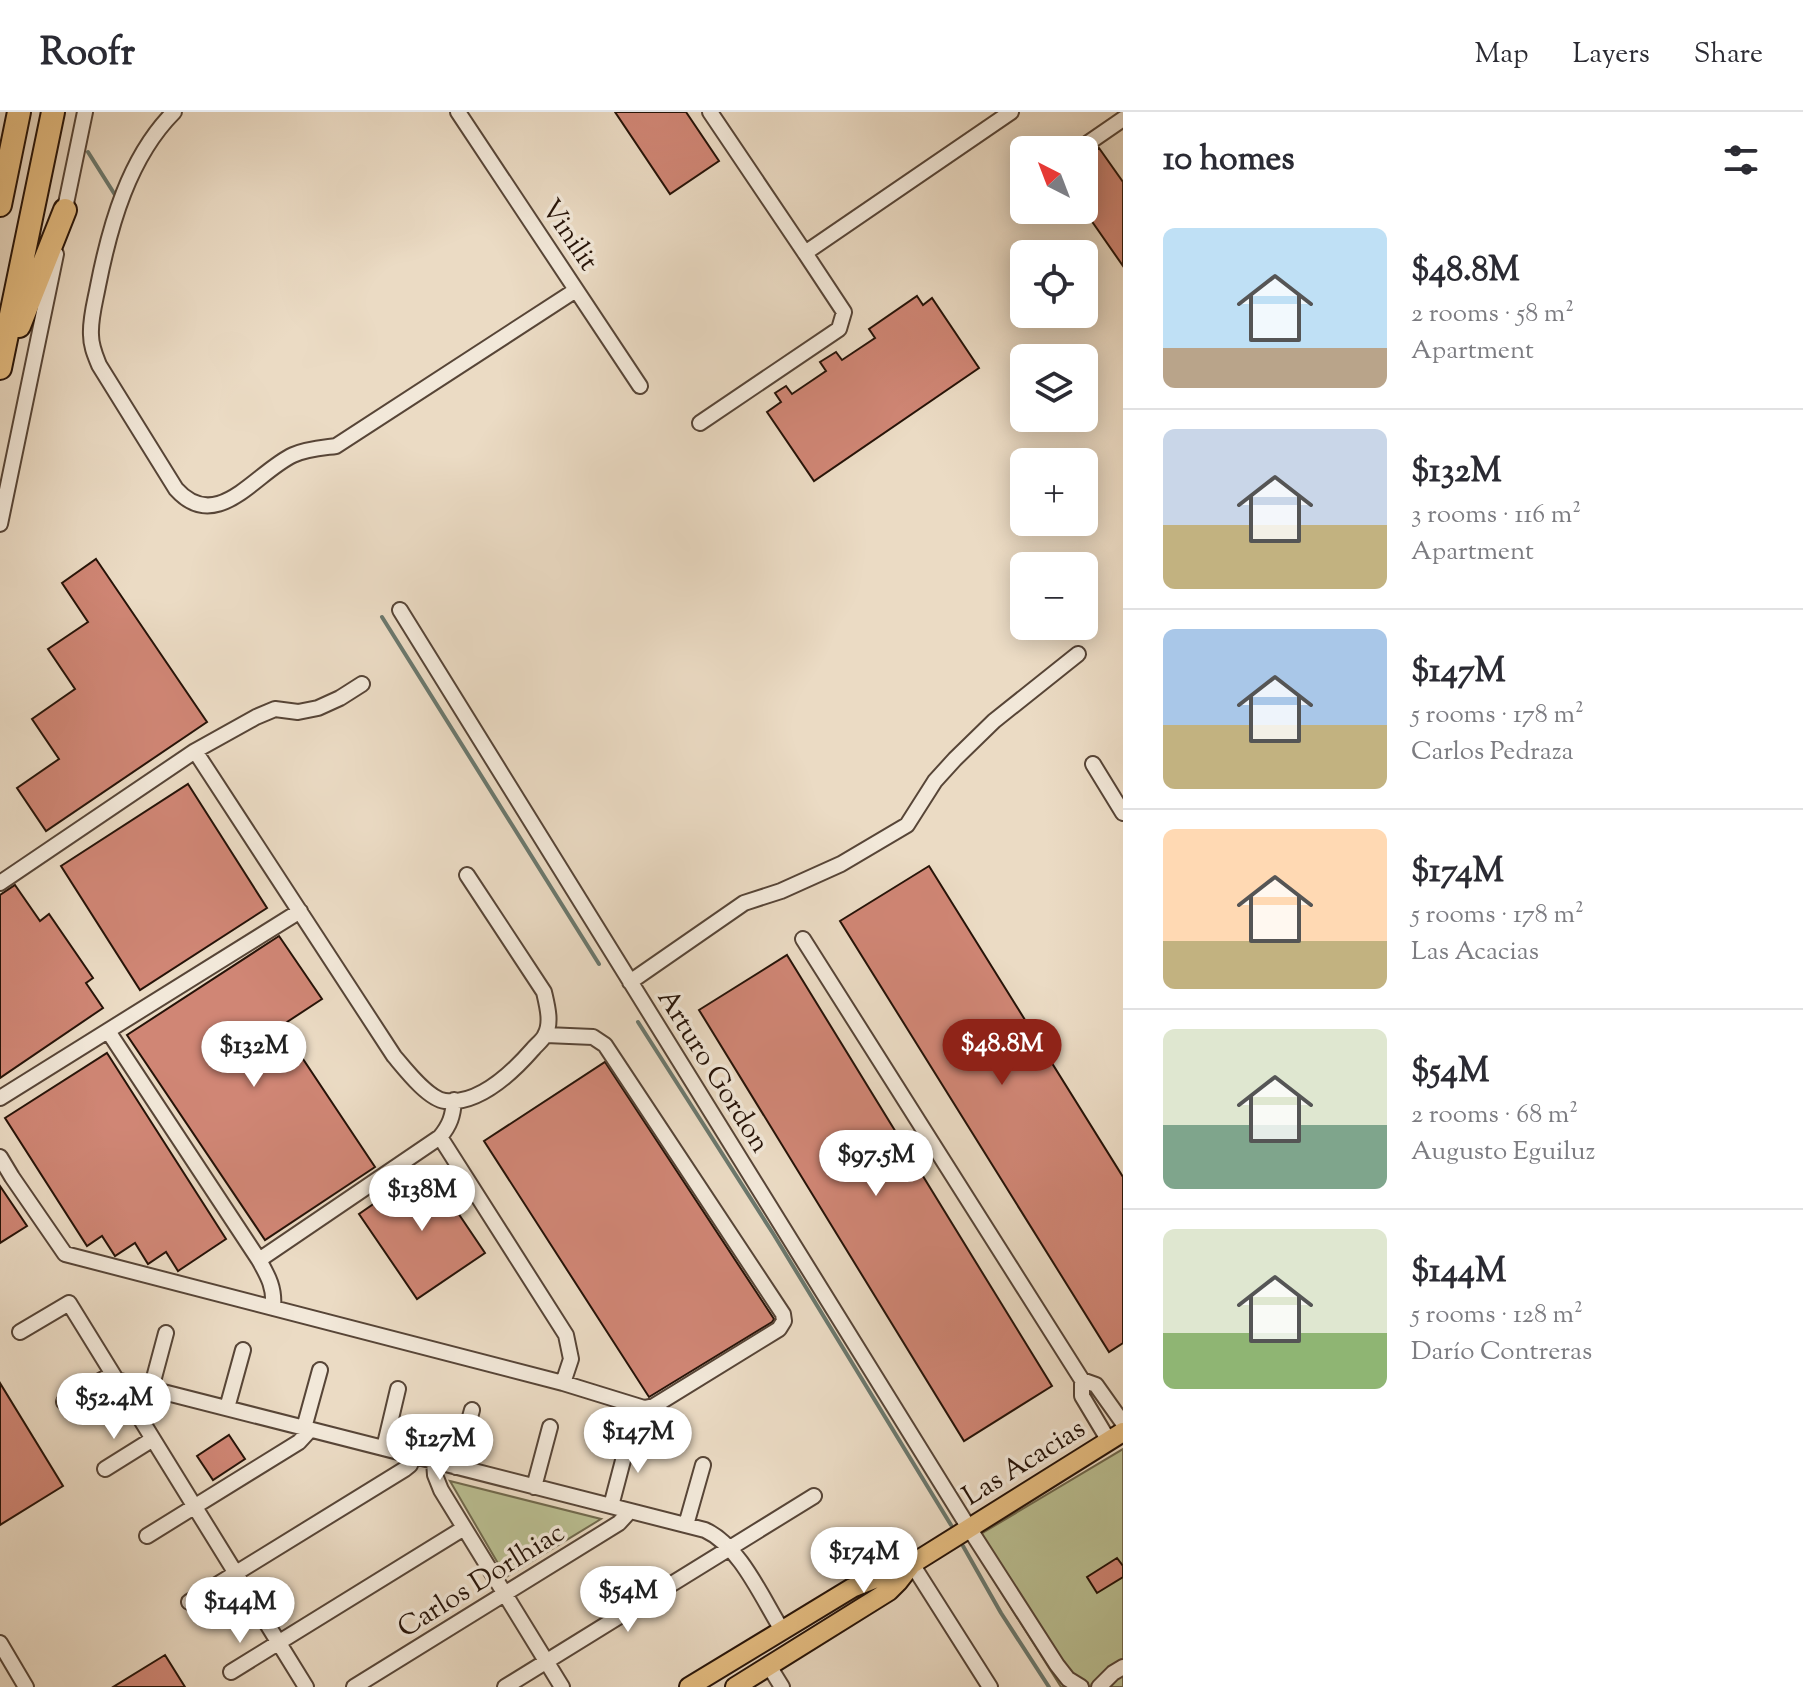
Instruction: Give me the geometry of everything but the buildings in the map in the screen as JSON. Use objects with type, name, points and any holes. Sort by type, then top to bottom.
[{"type":"highway","points":[[0,205],[19,112]]},
{"type":"highway","points":[[0,370],[53,112]]},
{"type":"highway","points":[[0,370],[65,210]]},
{"type":"main road","name":"Las Acacias","points":[[689,1687],[836,1597],[912,1564],[1116,1436]]},
{"type":"main road","name":"Las Acacias","points":[[735,1687],[889,1591],[912,1564]]},
{"type":"main road","points":[[836,1597],[845,1604],[848,1617]]},
{"type":"street","points":[[0,524],[85,112]]},
{"type":"street","points":[[174,112],[155,134],[124,193],[102,266],[91,336],[99,365],[176,489],[185,499],[197,505],[209,506],[231,500],[291,456],[336,446],[576,290]]},
{"type":"street","name":"Vinilit","points":[[458,112],[640,386]]},
{"type":"street","points":[[700,423],[839,329],[844,312],[710,112]]},
{"type":"street","points":[[805,253],[1011,112]]},
{"type":"street","points":[[1098,136],[1123,119]]},
{"type":"street","name":"Arturo Gordon","points":[[400,610],[969,1528],[1057,1665],[1068,1679],[1081,1687]]},
{"type":"street","points":[[630,982],[744,903],[781,891],[841,864],[907,825],[935,781],[955,759],[994,721],[1078,654]]},
{"type":"street","points":[[0,883],[195,751],[275,709],[298,712],[318,708],[362,684]]},
{"type":"street","points":[[195,751],[394,1056],[419,1085],[441,1101],[465,1100],[490,1088],[546,1035],[548,1015],[544,992],[467,875]]},
{"type":"street","points":[[1093,764],[1123,813]]},
{"type":"street","points":[[0,1098],[300,911]]},
{"type":"street","points":[[803,939],[1082,1380],[1082,1396],[1116,1436]]},
{"type":"street","points":[[108,1031],[259,1260],[271,1282],[273,1308]]},
{"type":"street","points":[[0,1157],[65,1254],[563,1383],[644,1408],[654,1406],[779,1329],[784,1321],[781,1311],[605,1045],[593,1037],[546,1035]]},
{"type":"street","points":[[259,1260],[440,1137],[450,1125],[454,1100]]},
{"type":"street","points":[[440,1137],[566,1335],[571,1359],[563,1383]]},
{"type":"street","points":[[20,1332],[69,1303],[306,1687]]},
{"type":"street","points":[[151,1389],[166,1333]]},
{"type":"street","points":[[227,1408],[243,1350]]},
{"type":"street","points":[[147,1536],[299,1442],[307,1429],[320,1370]]},
{"type":"street","points":[[64,1402],[114,1377],[686,1525],[711,1533],[730,1548],[782,1630]]},
{"type":"street","points":[[1082,1380],[1096,1385],[1123,1423]]},
{"type":"street","points":[[384,1448],[398,1389]]},
{"type":"street","points":[[456,1467],[472,1410]]},
{"type":"street","points":[[534,1487],[550,1427]]},
{"type":"street","points":[[105,1469],[153,1439]]},
{"type":"street","points":[[611,1506],[626,1449]]},
{"type":"street","points":[[189,1602],[405,1469],[413,1456]]},
{"type":"street","points":[[434,1461],[437,1483],[562,1687]]},
{"type":"street","points":[[686,1525],[703,1465]]},
{"type":"street","points":[[505,1687],[814,1496]]},
{"type":"street","name":"Carlos Dorlhiac","points":[[354,1687],[619,1523],[630,1511]]},
{"type":"street","points":[[231,1672],[464,1528]]},
{"type":"street","points":[[912,1564],[990,1687]]},
{"type":"street","points":[[0,1643],[26,1687]]},
{"type":"street","points":[[769,1666],[782,1687]]},
{"type":"street","points":[[1099,1687],[1123,1667]]},
{"type":"green space","points":[[1123,1449],[1123,1687],[1061,1687],[969,1541]]},
{"type":"green space","points":[[450,1481],[601,1519],[506,1577]]},
{"type":"waterway","points":[[88,152],[117,198]]},
{"type":"waterway","points":[[382,617],[599,964]]},
{"type":"waterway","points":[[638,1022],[774,1235],[951,1525]]},
{"type":"waterway","points":[[963,1546],[1001,1613],[1049,1687]]}]
